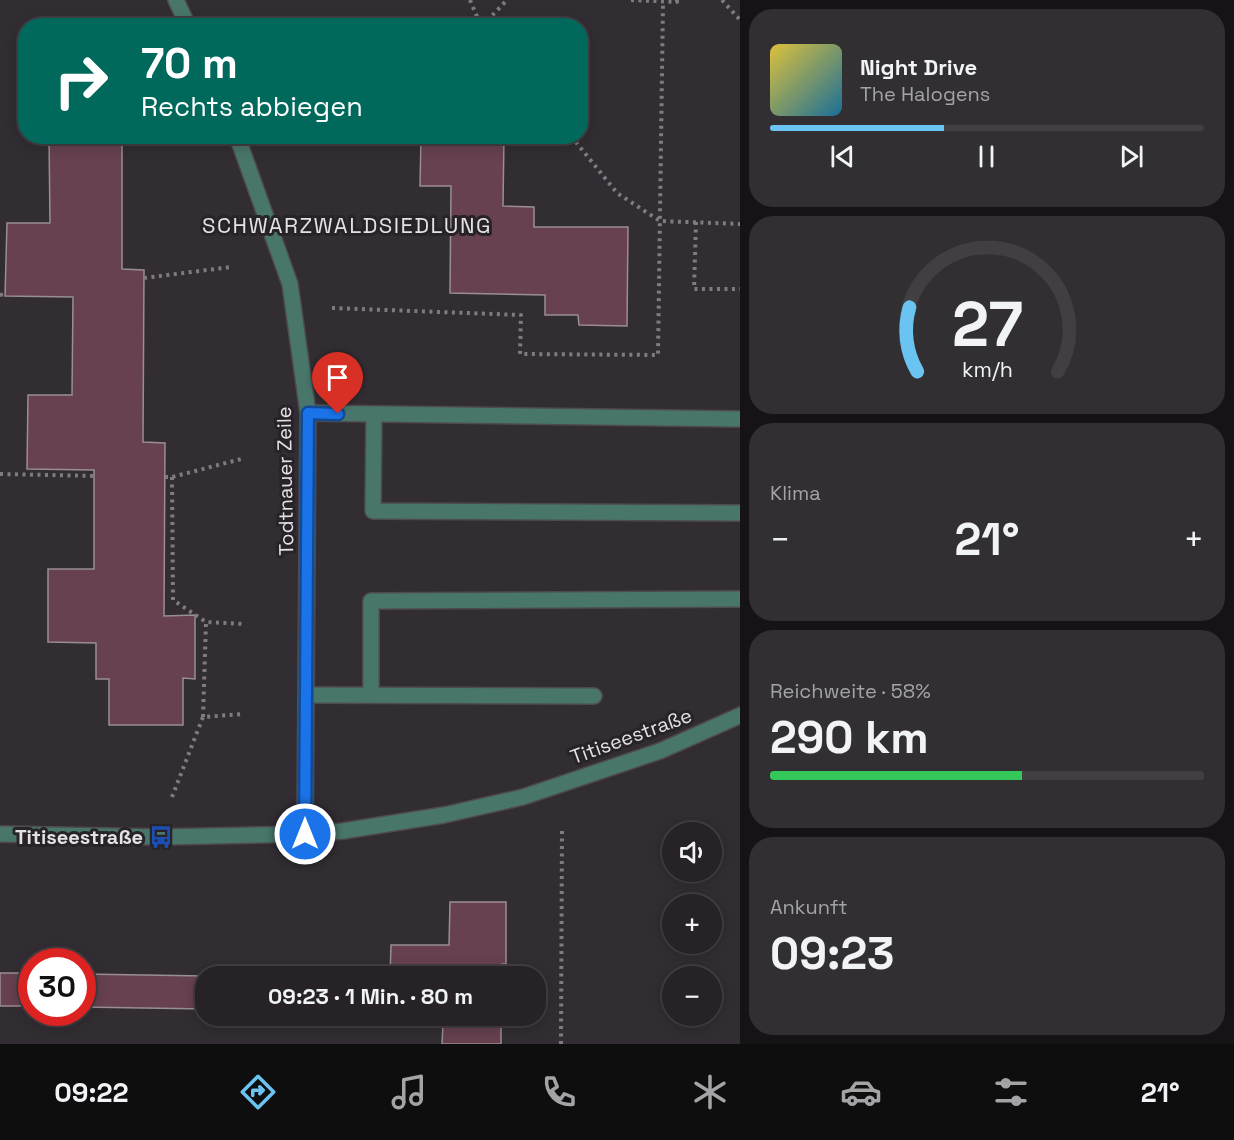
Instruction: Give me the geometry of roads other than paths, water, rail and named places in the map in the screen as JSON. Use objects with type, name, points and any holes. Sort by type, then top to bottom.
[{"type":"street","points":[[176,0],[184,18]]},
{"type":"street","name":"Todtnauer Zeile","points":[[240,144],[290,284],[308,413],[305,834]]},
{"type":"street","points":[[308,413],[740,419]]},
{"type":"street","points":[[374,415],[373,511],[740,513]]},
{"type":"street","points":[[371,695],[371,601],[740,599]]},
{"type":"street","points":[[306,695],[594,696]]},
{"type":"street","name":"Titiseestraße","points":[[0,834],[161,837],[305,834],[343,831],[433,817],[523,797],[660,751],[740,715]]},
{"type":"place","name":"Titiseestraße","points":[[161,837]]},
{"type":"district","name":"SCHWARZWALDSIEDLUNG","points":[[347,225]]}]
